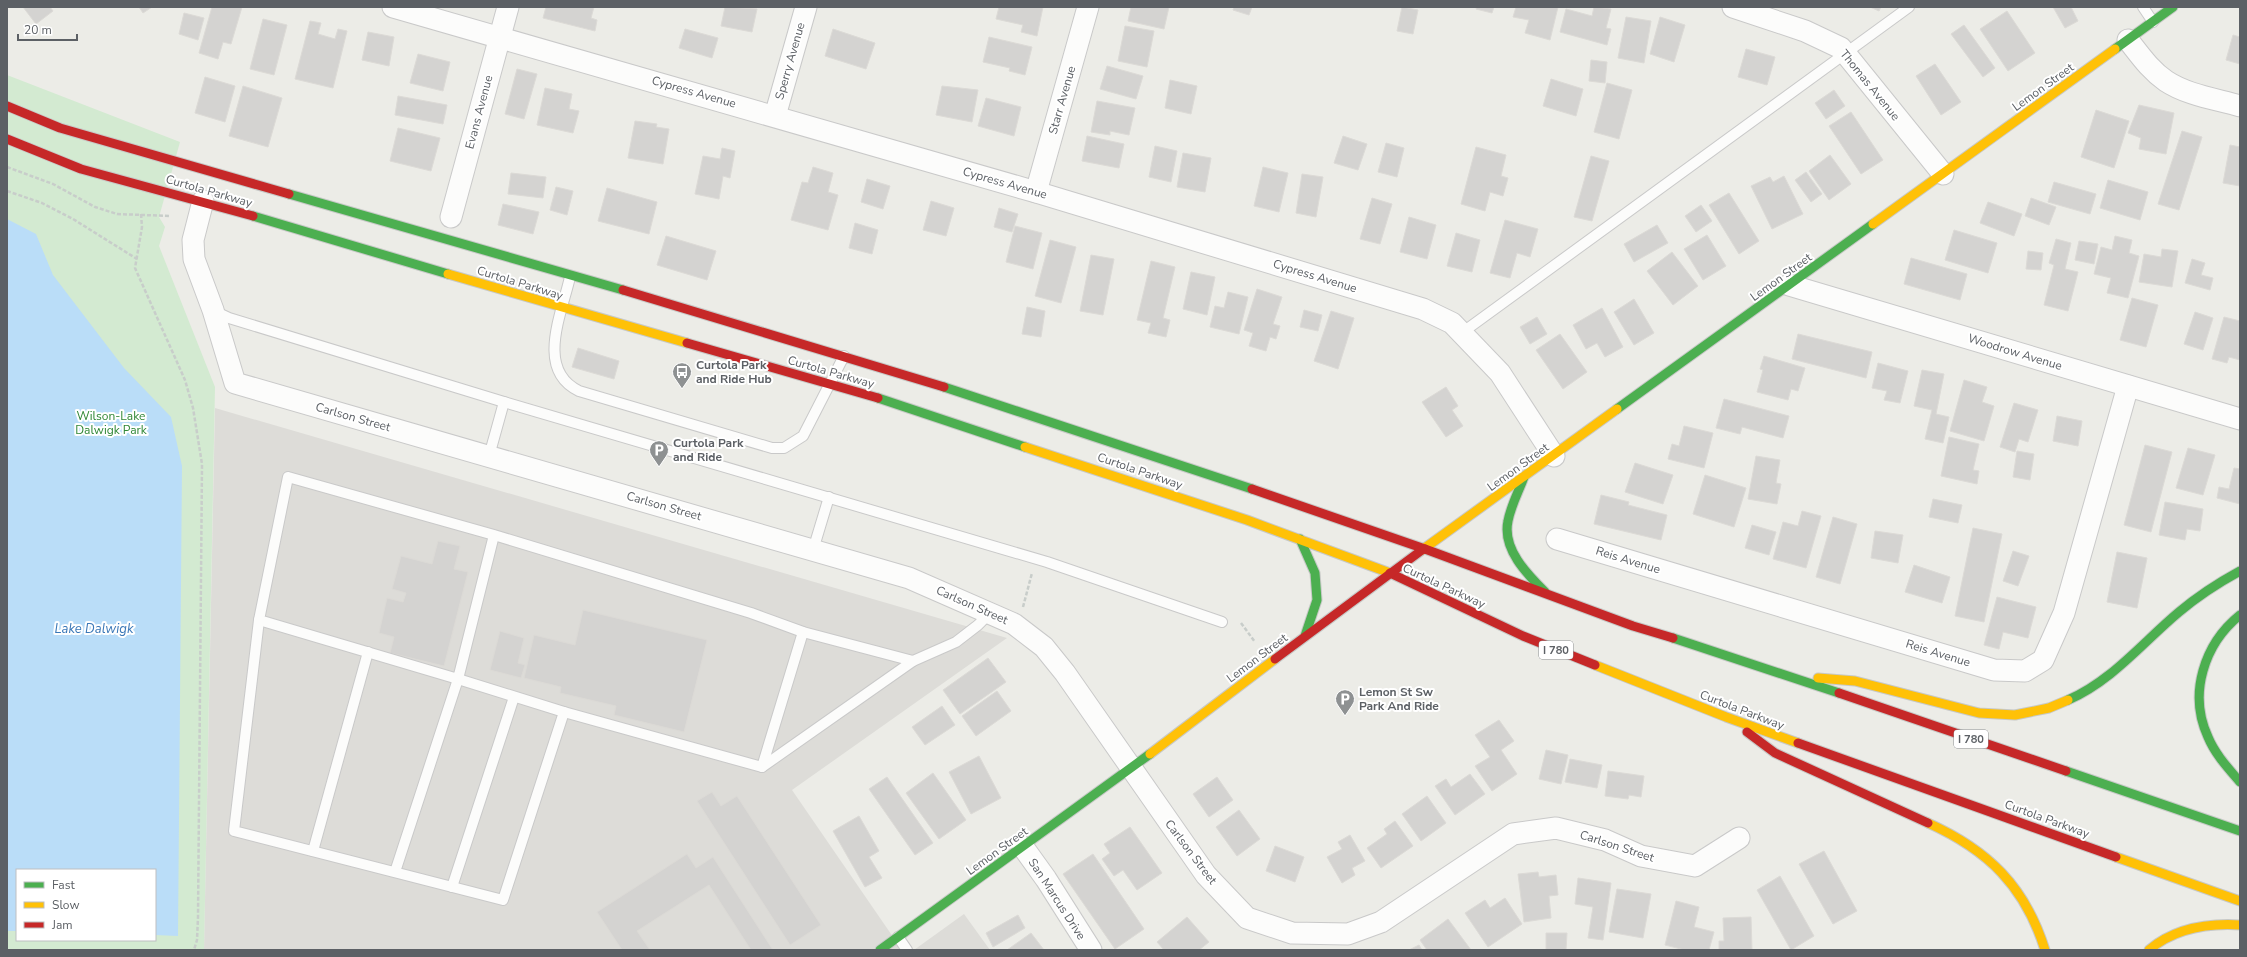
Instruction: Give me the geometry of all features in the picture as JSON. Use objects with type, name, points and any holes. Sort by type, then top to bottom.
[{"type":"main road","name":"Lemon Street","points":[[880,950],[1130,768],[1390,573],[1554,456],[2173,7]]},
{"type":"main road","name":"Curtola Parkway","points":[[7,106],[60,128],[598,283],[844,356],[1077,430],[1389,535],[1633,626],[1702,646],[2240,831]]},
{"type":"main road","name":"Curtola Parkway","points":[[7,139],[81,169],[207,198],[563,308],[830,384],[1055,455],[1300,539],[1390,573],[1523,636],[1726,717],[2240,901]]},
{"type":"main road","points":[[240,190],[267,188]]},
{"type":"main road","points":[[1524,477],[1507,523],[1511,550],[1524,570],[1548,595]]},
{"type":"main road","points":[[1300,539],[1315,573],[1316,583],[1316,600],[1305,636]]},
{"type":"main road","points":[[1785,675],[1855,681],[1979,713],[2015,715],[2049,708],[2079,695],[2114,671],[2178,612],[2214,584],[2240,571]]},
{"type":"main road","points":[[2240,615],[2218,637],[2203,665],[2197,695],[2203,730],[2219,758],[2240,782]]},
{"type":"main road","points":[[1726,717],[1775,753],[1944,830],[1971,844],[2005,874],[2030,907],[2045,950]]},
{"type":"main road","points":[[2149,950],[2172,934],[2201,926],[2240,925]]},
{"type":"street","name":"Cypress Avenue","points":[[393,7],[500,36],[1036,192],[1423,309],[1452,323],[1463,332],[1500,373],[1554,456]]},
{"type":"street","name":"Evans Avenue","points":[[451,217],[508,7]]},
{"type":"street","name":"Sperry Avenue","points":[[775,116],[806,7]]},
{"type":"street","name":"Starr Avenue","points":[[1036,192],[1088,7]]},
{"type":"street","name":"Thomas Avenue","points":[[1733,7],[1805,31],[1841,48],[1943,174]]},
{"type":"street","points":[[2128,40],[2146,64],[2167,81],[2199,94],[2240,106]]},
{"type":"street","name":"Carlson Street","points":[[207,198],[193,240],[194,259],[213,310],[235,383],[909,578],[991,612],[1014,624],[1044,647],[1065,673],[1206,875],[1247,918],[1292,934],[1348,934],[1381,922],[1512,834],[1556,828],[1605,840],[1641,856],[1695,866],[1739,838]]},
{"type":"street","name":"Woodrow Avenue","points":[[1789,285],[2240,419]]},
{"type":"street","name":"Reis Avenue","points":[[1557,539],[1994,670],[2025,671],[2043,660],[2064,613],[2128,386]]},
{"type":"street","name":"San Marcus Drive","points":[[1023,847],[1046,879],[1091,950]]},
{"type":"lane","points":[[1463,332],[1909,7]]},
{"type":"lane","points":[[2143,7],[2153,22]]},
{"type":"lane","points":[[570,276],[553,354],[558,371],[566,385],[585,393],[772,448],[784,448],[802,436],[844,356]]},
{"type":"lane","points":[[213,310],[229,318],[504,402],[1035,559],[1222,622]]},
{"type":"lane","points":[[489,456],[504,402]]},
{"type":"lane","points":[[564,712],[504,900],[234,831],[259,620],[288,477],[494,535],[751,613],[803,632],[913,661]]},
{"type":"lane","points":[[813,550],[829,497]]},
{"type":"lane","points":[[395,872],[458,679],[494,535]]},
{"type":"lane","points":[[762,767],[913,661],[956,642],[978,626],[991,612]]},
{"type":"lane","points":[[259,620],[564,712],[762,767]]},
{"type":"lane","points":[[762,767],[803,632]]},
{"type":"lane","points":[[313,851],[368,652]]},
{"type":"lane","points":[[452,887],[514,697]]},
{"type":"lane","points":[[898,937],[907,950]]},
{"type":"path","points":[[7,166],[53,184],[95,207],[117,214],[170,216]]},
{"type":"path","points":[[7,191],[42,203],[73,218],[137,259]]},
{"type":"path","points":[[141,214],[142,227],[135,268],[187,387],[193,408],[202,464],[198,917],[197,940],[194,950]]},
{"type":"path","points":[[1022,607],[1035,559]]},
{"type":"path","points":[[1241,623],[1255,642]]},
{"type":"shaded area","points":[[215,408],[1007,638],[792,790],[902,950],[204,950]]},
{"type":"shaded area","points":[[964,914],[990,950],[914,950]]},
{"type":"green space","name":"Lake Dalwigk","points":[[7,75],[180,142],[159,217],[165,227],[159,246],[215,387],[204,950],[7,950]]},
{"type":"water","name":"Lake Dalwigk","points":[[7,219],[36,234],[53,275],[124,368],[171,417],[182,466],[178,936],[156,935],[156,869],[16,869],[16,931],[7,931]]},
{"type":"building","points":[[23,7],[50,7],[53,11],[36,24]]},
{"type":"building","points":[[139,7],[152,7],[143,13]]},
{"type":"building","points":[[212,7],[242,7],[231,44],[223,42],[218,59],[199,53]]},
{"type":"building","points":[[546,7],[594,7],[591,18],[597,20],[595,31],[543,18]]},
{"type":"building","points":[[725,7],[757,9],[752,32],[721,26]]},
{"type":"building","points":[[999,7],[1043,7],[1037,36],[1021,32],[1023,25],[996,19]]},
{"type":"building","points":[[1131,7],[1169,7],[1164,29],[1128,21]]},
{"type":"building","points":[[1234,7],[1252,7],[1249,15],[1233,10]]},
{"type":"building","points":[[1402,7],[1418,10],[1413,34],[1397,31]]},
{"type":"building","points":[[1477,7],[1494,7],[1492,13],[1476,9]]},
{"type":"building","points":[[1516,7],[1558,7],[1550,40],[1525,33],[1529,20],[1513,17]]},
{"type":"building","points":[[1594,7],[1611,9],[1606,28],[1611,29],[1607,45],[1560,32],[1566,9],[1592,16]]},
{"type":"building","points":[[1870,7],[1881,7],[1879,11]]},
{"type":"building","points":[[2053,7],[2071,7],[2078,21],[2065,28]]},
{"type":"building","points":[[2007,11],[2035,53],[2008,71],[1980,29]]},
{"type":"building","points":[[184,13],[204,18],[198,40],[179,34]]},
{"type":"building","points":[[1626,17],[1651,21],[1644,63],[1618,58]]},
{"type":"building","points":[[1660,17],[1685,25],[1674,62],[1650,54]]},
{"type":"building","points":[[263,19],[287,25],[274,75],[250,69]]},
{"type":"building","points":[[310,21],[321,23],[318,34],[335,39],[338,29],[347,31],[333,88],[295,79]]},
{"type":"building","points":[[1964,25],[1995,68],[1983,77],[1951,34]]},
{"type":"building","points":[[1125,26],[1154,31],[1147,67],[1118,61]]},
{"type":"building","points":[[685,29],[718,38],[712,58],[679,48]]},
{"type":"building","points":[[833,29],[875,43],[866,69],[825,56]]},
{"type":"building","points":[[368,32],[394,37],[389,66],[362,60]]},
{"type":"building","points":[[2233,35],[2240,37],[2240,64],[2226,60]]},
{"type":"building","points":[[989,37],[1032,47],[1025,75],[1009,71],[1010,68],[983,62]]},
{"type":"building","points":[[1746,49],[1775,57],[1767,85],[1738,77]]},
{"type":"building","points":[[418,54],[450,62],[443,91],[410,83]]},
{"type":"building","points":[[1591,60],[1607,62],[1605,83],[1589,81]]},
{"type":"building","points":[[1935,64],[1961,102],[1941,115],[1916,76]]},
{"type":"building","points":[[1107,66],[1143,76],[1136,99],[1100,89]]},
{"type":"building","points":[[517,69],[537,74],[524,119],[505,114]]},
{"type":"building","points":[[205,77],[235,86],[225,122],[195,113]]},
{"type":"building","points":[[1551,79],[1583,89],[1576,116],[1543,106]]},
{"type":"building","points":[[1170,80],[1197,86],[1191,114],[1165,108]]},
{"type":"building","points":[[1607,83],[1632,90],[1619,139],[1594,132]]},
{"type":"building","points":[[243,86],[282,98],[268,147],[229,136]]},
{"type":"building","points":[[942,86],[978,90],[972,122],[936,115]]},
{"type":"building","points":[[545,88],[572,94],[569,109],[579,111],[573,133],[537,125]]},
{"type":"building","points":[[1834,90],[1845,106],[1826,119],[1815,103]]},
{"type":"building","points":[[398,96],[447,105],[443,124],[395,115]]},
{"type":"building","points":[[986,98],[1021,107],[1014,136],[978,126]]},
{"type":"building","points":[[1097,101],[1135,108],[1129,135],[1110,131],[1110,135],[1091,132]]},
{"type":"building","points":[[2139,105],[2174,113],[2166,154],[2139,149],[2141,138],[2128,133]]},
{"type":"building","points":[[2096,110],[2129,121],[2114,168],[2081,157]]},
{"type":"building","points":[[1851,112],[1883,160],[1861,174],[1829,126]]},
{"type":"building","points":[[635,121],[657,124],[656,127],[669,129],[663,164],[628,158]]},
{"type":"building","points":[[398,128],[440,138],[431,171],[390,161]]},
{"type":"building","points":[[2182,131],[2202,137],[2179,210],[2158,204]]},
{"type":"building","points":[[1087,136],[1124,144],[1119,168],[1082,161]]},
{"type":"building","points":[[1343,136],[1367,144],[1358,170],[1334,163]]},
{"type":"building","points":[[1386,143],[1404,148],[1397,177],[1378,172]]},
{"type":"building","points":[[2230,145],[2240,147],[2240,186],[2223,183]]},
{"type":"building","points":[[1155,146],[1177,151],[1171,182],[1149,177]]},
{"type":"building","points":[[1476,147],[1506,155],[1501,176],[1508,178],[1503,196],[1490,192],[1485,211],[1461,204]]},
{"type":"building","points":[[722,148],[735,151],[730,178],[723,176],[719,199],[695,194],[703,156],[720,159]]},
{"type":"building","points":[[1183,153],[1211,158],[1205,192],[1177,187]]},
{"type":"building","points":[[1830,155],[1851,184],[1829,200],[1809,171]]},
{"type":"building","points":[[1591,156],[1609,161],[1592,221],[1574,217]]},
{"type":"building","points":[[813,167],[833,173],[828,192],[838,195],[828,230],[791,220],[802,182],[808,183]]},
{"type":"building","points":[[1263,167],[1288,173],[1279,212],[1254,206]]},
{"type":"building","points":[[1806,172],[1822,194],[1811,202],[1795,180]]},
{"type":"building","points":[[511,173],[546,177],[543,198],[508,194]]},
{"type":"building","points":[[1302,174],[1323,177],[1316,217],[1296,213]]},
{"type":"building","points":[[1784,176],[1803,214],[1772,229],[1751,186],[1770,177],[1773,182]]},
{"type":"building","points":[[867,179],[890,186],[883,209],[861,202]]},
{"type":"building","points":[[2108,180],[2148,192],[2140,220],[2100,208]]},
{"type":"building","points":[[2054,182],[2096,194],[2090,214],[2048,202]]},
{"type":"building","points":[[556,187],[573,191],[567,215],[550,210]]},
{"type":"building","points":[[607,188],[657,202],[649,234],[598,221]]},
{"type":"building","points":[[1729,193],[1759,241],[1739,254],[1709,205]]},
{"type":"building","points":[[1372,198],[1392,204],[1380,244],[1360,239]]},
{"type":"building","points":[[2031,198],[2056,207],[2049,225],[2025,216]]},
{"type":"building","points":[[931,201],[954,208],[946,236],[923,230]]},
{"type":"building","points":[[1988,202],[2022,214],[2014,236],[1980,223]]},
{"type":"building","points":[[503,204],[539,212],[533,234],[498,225]]},
{"type":"building","points":[[1701,205],[1712,221],[1696,232],[1685,216]]},
{"type":"building","points":[[999,208],[1018,214],[1012,232],[994,227]]},
{"type":"building","points":[[1409,217],[1436,225],[1427,259],[1400,252]]},
{"type":"building","points":[[1505,220],[1538,229],[1530,257],[1517,253],[1510,278],[1490,273]]},
{"type":"building","points":[[855,223],[878,230],[872,254],[849,248]]},
{"type":"building","points":[[1657,225],[1668,243],[1634,262],[1624,244]]},
{"type":"building","points":[[1015,226],[1042,233],[1033,269],[1006,262]]},
{"type":"building","points":[[1954,230],[1997,243],[1988,273],[1945,260]]},
{"type":"building","points":[[1456,233],[1480,240],[1472,272],[1447,266]]},
{"type":"building","points":[[1707,235],[1726,266],[1703,280],[1684,249]]},
{"type":"building","points":[[666,236],[716,251],[707,280],[657,265]]},
{"type":"building","points":[[2115,236],[2132,240],[2129,253],[2139,256],[2128,298],[2107,293],[2111,278],[2094,274],[2101,247],[2112,250]]},
{"type":"building","points":[[2056,239],[2071,243],[2065,269],[2078,272],[2068,311],[2044,305],[2054,265],[2049,263]]},
{"type":"building","points":[[1050,240],[1076,247],[1061,303],[1035,296]]},
{"type":"building","points":[[2079,241],[2098,244],[2094,264],[2075,260]]},
{"type":"building","points":[[2162,249],[2178,251],[2172,287],[2139,282],[2144,254],[2161,257]]},
{"type":"building","points":[[2028,251],[2043,253],[2041,270],[2026,269]]},
{"type":"building","points":[[1672,252],[1698,286],[1673,305],[1647,271]]},
{"type":"building","points":[[1091,255],[1114,259],[1103,315],[1080,311]]},
{"type":"building","points":[[1911,258],[1967,274],[1960,300],[1904,284]]},
{"type":"building","points":[[2192,259],[2205,263],[2201,275],[2213,278],[2210,290],[2185,283]]},
{"type":"building","points":[[1151,261],[1175,267],[1163,318],[1170,320],[1166,337],[1148,333],[1151,323],[1137,320]]},
{"type":"building","points":[[1191,272],[1215,277],[1207,315],[1183,309]]},
{"type":"building","points":[[1257,289],[1282,297],[1273,324],[1280,326],[1276,339],[1270,337],[1266,351],[1249,346],[1253,333],[1244,330]]},
{"type":"building","points":[[1228,292],[1248,297],[1239,334],[1210,327],[1215,306],[1224,308]]},
{"type":"building","points":[[2132,298],[2158,305],[2146,347],[2120,340]]},
{"type":"building","points":[[1634,299],[1654,333],[1634,345],[1614,312]]},
{"type":"building","points":[[1027,307],[1045,311],[1041,337],[1022,334]]},
{"type":"building","points":[[1602,308],[1623,347],[1605,357],[1597,343],[1586,349],[1573,325]]},
{"type":"building","points":[[1304,310],[1322,315],[1318,331],[1300,327]]},
{"type":"building","points":[[1331,311],[1354,318],[1338,369],[1314,361]]},
{"type":"building","points":[[2195,312],[2213,318],[2203,350],[2184,344]]},
{"type":"building","points":[[1537,317],[1547,334],[1530,344],[1520,327]]},
{"type":"building","points":[[2224,317],[2240,321],[2240,360],[2229,357],[2227,363],[2212,359]]},
{"type":"building","points":[[1560,334],[1587,372],[1563,389],[1536,350]]},
{"type":"building","points":[[1798,334],[1872,352],[1866,378],[1792,359]]},
{"type":"building","points":[[578,348],[619,361],[614,379],[572,367]]},
{"type":"building","points":[[1764,356],[1805,368],[1798,391],[1791,389],[1788,400],[1757,392],[1763,370],[1760,369]]},
{"type":"building","points":[[1878,363],[1908,371],[1900,403],[1884,400],[1887,391],[1872,388]]},
{"type":"building","points":[[1922,370],[1944,374],[1936,414],[1949,417],[1943,443],[1925,439],[1932,410],[1914,406]]},
{"type":"building","points":[[1964,380],[1987,387],[1982,402],[1994,406],[1984,441],[1950,431]]},
{"type":"building","points":[[1446,387],[1458,406],[1452,410],[1463,426],[1446,437],[1422,402]]},
{"type":"building","points":[[1724,399],[1789,416],[1783,438],[1742,427],[1740,434],[1716,428]]},
{"type":"building","points":[[2014,403],[2038,410],[2028,442],[2019,439],[2015,452],[2000,447]]},
{"type":"building","points":[[2057,416],[2082,421],[2078,446],[2053,441]]},
{"type":"building","points":[[1684,426],[1713,433],[1704,468],[1668,459],[1672,444],[1679,446]]},
{"type":"building","points":[[1949,437],[1979,444],[1973,470],[1979,471],[1977,484],[1941,476]]},
{"type":"building","points":[[2145,445],[2172,452],[2151,532],[2124,525]]},
{"type":"building","points":[[2188,448],[2215,455],[2203,495],[2176,488]]},
{"type":"building","points":[[2017,451],[2034,454],[2030,480],[2013,477]]},
{"type":"building","points":[[1756,456],[1780,460],[1776,483],[1781,484],[1777,504],[1748,499]]},
{"type":"building","points":[[1635,463],[1673,475],[1663,504],[1625,492]]},
{"type":"building","points":[[2234,468],[2240,469],[2240,504],[2217,498],[2219,487],[2229,489]]},
{"type":"building","points":[[1705,475],[1746,488],[1734,527],[1693,514]]},
{"type":"building","points":[[1601,495],[1629,502],[1628,505],[1667,515],[1661,540],[1594,524]]},
{"type":"building","points":[[1933,499],[1962,505],[1958,523],[1929,517]]},
{"type":"building","points":[[2165,502],[2203,509],[2200,531],[2187,529],[2185,540],[2159,535]]},
{"type":"building","points":[[1802,511],[1821,516],[1806,568],[1773,559],[1783,522],[1798,526]]},
{"type":"building","points":[[1833,517],[1857,524],[1840,584],[1816,577]]},
{"type":"building","points":[[1752,525],[1776,532],[1769,555],[1745,548]]},
{"type":"building","points":[[1973,528],[2002,534],[1984,622],[1955,616]]},
{"type":"building","points":[[1875,531],[1903,535],[1898,563],[1871,558]]},
{"type":"building","points":[[438,541],[460,546],[454,569],[468,572],[444,666],[390,653],[394,637],[379,633],[387,598],[403,602],[406,593],[392,589],[401,556],[432,564]]},
{"type":"building","points":[[2013,551],[2029,556],[2018,586],[2003,581]]},
{"type":"building","points":[[2117,552],[2147,558],[2137,608],[2107,602]]},
{"type":"building","points":[[1914,565],[1950,577],[1942,603],[1905,592]]},
{"type":"building","points":[[1997,597],[2036,607],[2028,638],[2003,632],[1999,649],[1984,645]]},
{"type":"building","points":[[583,610],[707,640],[684,732],[614,715],[616,706],[560,693],[561,687],[524,678],[534,635],[575,645]]},
{"type":"building","points":[[500,631],[524,638],[518,663],[525,665],[521,678],[490,670]]},
{"type":"building","points":[[988,658],[1006,682],[960,714],[943,690]]},
{"type":"building","points":[[997,691],[1011,711],[976,736],[962,716]]},
{"type":"building","points":[[942,706],[955,725],[925,745],[912,727]]},
{"type":"building","points":[[1499,720],[1514,741],[1501,750],[1517,774],[1492,791],[1475,766],[1490,757],[1475,735]]},
{"type":"building","points":[[1546,750],[1568,755],[1561,784],[1539,779]]},
{"type":"building","points":[[979,756],[1001,798],[971,814],[949,772]]},
{"type":"building","points":[[1570,759],[1602,765],[1597,788],[1565,782]]},
{"type":"building","points":[[1608,771],[1644,776],[1641,797],[1629,795],[1628,799],[1605,796]]},
{"type":"building","points":[[933,773],[966,820],[939,839],[906,793]]},
{"type":"building","points":[[1470,774],[1485,794],[1455,815],[1435,786],[1446,779],[1451,787]]},
{"type":"building","points":[[887,777],[933,843],[915,855],[869,789]]},
{"type":"building","points":[[1217,777],[1233,800],[1209,817],[1193,794]]},
{"type":"building","points":[[712,792],[721,806],[737,796],[821,925],[790,945],[697,801]]},
{"type":"building","points":[[1427,796],[1446,823],[1421,841],[1402,814]]},
{"type":"building","points":[[1239,810],[1260,839],[1237,856],[1216,827]]},
{"type":"building","points":[[859,816],[879,851],[869,857],[882,878],[865,887],[833,831]]},
{"type":"building","points":[[1395,821],[1413,846],[1381,868],[1367,848],[1387,834],[1384,829]]},
{"type":"building","points":[[1130,827],[1162,873],[1137,890],[1123,870],[1114,876],[1102,859],[1110,853],[1104,844]]},
{"type":"building","points":[[1350,835],[1365,861],[1352,868],[1355,875],[1342,883],[1327,857],[1342,849],[1338,842]]},
{"type":"building","points":[[1275,846],[1304,857],[1295,882],[1266,871]]},
{"type":"building","points":[[1824,851],[1857,911],[1833,924],[1799,864]]},
{"type":"building","points":[[687,854],[696,868],[713,857],[773,950],[751,950],[709,885],[637,931],[650,950],[622,950],[597,912]]},
{"type":"building","points":[[1093,854],[1144,929],[1115,949],[1063,874]]},
{"type":"building","points":[[1538,872],[1539,877],[1556,875],[1558,895],[1549,896],[1551,918],[1524,922],[1518,874]]},
{"type":"building","points":[[1780,876],[1814,936],[1791,950],[1757,890]]},
{"type":"building","points":[[1578,878],[1611,883],[1603,940],[1588,938],[1593,907],[1575,904]]},
{"type":"building","points":[[1617,889],[1651,894],[1643,938],[1609,932]]},
{"type":"building","points":[[1505,898],[1522,924],[1488,947],[1465,913],[1485,900],[1490,908]]},
{"type":"building","points":[[1676,901],[1699,907],[1694,927],[1714,932],[1709,950],[1685,950],[1665,945]]},
{"type":"building","points":[[1018,915],[1025,928],[993,947],[986,933]]},
{"type":"building","points":[[1187,917],[1209,942],[1199,950],[1164,950],[1157,942]]},
{"type":"building","points":[[1751,917],[1752,950],[1719,950],[1719,941],[1724,941],[1723,918]]},
{"type":"building","points":[[1448,919],[1471,950],[1427,950],[1420,940]]},
{"type":"building","points":[[1031,933],[1044,950],[1007,950]]},
{"type":"building","points":[[1546,933],[1567,933],[1566,950],[1546,950]]},
{"type":"building","points":[[1419,945],[1422,950],[1409,950]]},
{"type":"traffic: fast","points":[[2115,49],[2173,7]]},
{"type":"traffic: fast","points":[[289,194],[623,290]]},
{"type":"traffic: fast","points":[[253,216],[448,274]]},
{"type":"traffic: fast","points":[[1617,409],[1873,224]]},
{"type":"traffic: fast","points":[[944,387],[1252,489]]},
{"type":"traffic: fast","points":[[878,398],[1025,447]]},
{"type":"traffic: fast","points":[[1524,477],[1509,515],[1507,531],[1512,551],[1524,569],[1545,592]]},
{"type":"traffic: fast","points":[[1300,539],[1315,573],[1317,600],[1305,636]]},
{"type":"traffic: fast","points":[[2068,700],[2084,692],[2113,672],[2186,606],[2208,590],[2240,571]]},
{"type":"traffic: fast","points":[[2240,615],[2227,627],[2217,640],[2203,671],[2200,687],[2202,721],[2208,737],[2222,761],[2240,782]]},
{"type":"traffic: fast","points":[[1673,638],[1839,693]]},
{"type":"traffic: fast","points":[[880,950],[1150,754]]},
{"type":"traffic: fast","points":[[2066,771],[2240,831]]},
{"type":"traffic: slow","points":[[1873,224],[2115,49]]},
{"type":"traffic: slow","points":[[448,274],[687,343]]},
{"type":"traffic: slow","points":[[1422,550],[1617,409]]},
{"type":"traffic: slow","points":[[1025,447],[1247,520],[1390,573]]},
{"type":"traffic: slow","points":[[1150,754],[1275,659]]},
{"type":"traffic: slow","points":[[1595,665],[1726,717],[1798,743]]},
{"type":"traffic: slow","points":[[1818,678],[1855,681],[1979,713],[2015,715],[2049,708],[2068,700]]},
{"type":"traffic: slow","points":[[1928,823],[1969,845],[2002,873],[2027,907],[2037,927],[2045,950]]},
{"type":"traffic: slow","points":[[2116,857],[2240,901]]},
{"type":"traffic: slow","points":[[2149,950],[2170,937],[2192,928],[2216,925],[2240,925]]},
{"type":"traffic: jam","points":[[7,106],[60,128],[289,194]]},
{"type":"traffic: jam","points":[[7,139],[81,169],[253,216]]},
{"type":"traffic: jam","points":[[623,290],[944,387]]},
{"type":"traffic: jam","points":[[687,343],[878,398]]},
{"type":"traffic: jam","points":[[1252,489],[1425,549]]},
{"type":"traffic: jam","points":[[1425,549],[1633,626],[1673,638]]},
{"type":"traffic: jam","points":[[1275,659],[1422,550]]},
{"type":"traffic: jam","points":[[1390,573],[1523,636],[1595,665]]},
{"type":"traffic: jam","points":[[1839,693],[2066,771]]},
{"type":"traffic: jam","points":[[1747,732],[1775,753],[1928,823]]},
{"type":"traffic: jam","points":[[1798,743],[2116,857]]},
{"type":"place","name":"Curtola Park and Ride Hub","points":[[682,389]]},
{"type":"place","name":"Curtola Park and Ride","points":[[659,467]]},
{"type":"place","name":"Lemon St Sw Park And Ride","points":[[1345,716]]},
{"type":"park label","name":"Wilson-Lake Dalwigk Park","points":[[111,423]]}]
